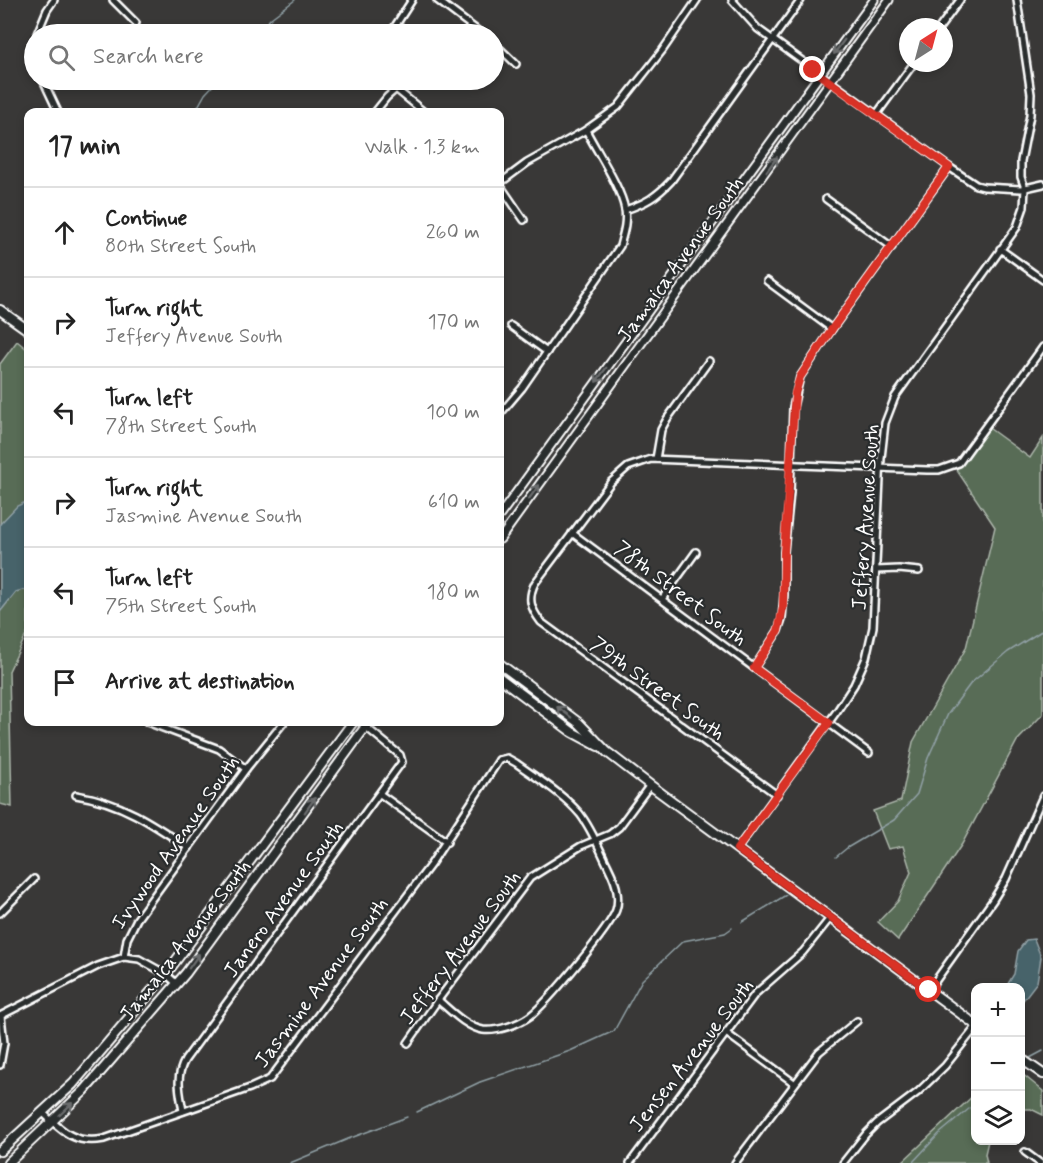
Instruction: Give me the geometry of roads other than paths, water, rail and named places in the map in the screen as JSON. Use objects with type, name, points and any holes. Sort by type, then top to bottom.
[{"type":"main road","points":[[0,310],[24,327]]},
{"type":"main road","points":[[504,667],[579,723],[607,752]]},
{"type":"main road","points":[[504,681],[572,732],[607,752],[971,1023]]},
{"type":"main road","name":"Jamaica Avenue South","points":[[0,1151],[73,1084],[166,974],[350,726]]},
{"type":"main road","name":"Jamaica Avenue South","points":[[8,1163],[52,1122],[114,1058],[177,984],[291,831],[363,726]]},
{"type":"main road","points":[[1025,1061],[1043,1074]]},
{"type":"street","points":[[41,24],[54,0]]},
{"type":"street","points":[[113,0],[136,23]]},
{"type":"street","points":[[396,24],[412,0]]},
{"type":"street","points":[[436,0],[468,24]]},
{"type":"street","points":[[504,181],[527,163],[606,117],[624,101],[697,0]]},
{"type":"street","points":[[732,0],[758,29],[976,185],[1025,188],[1043,184]]},
{"type":"street","points":[[625,210],[644,204],[659,194],[671,181],[801,0]]},
{"type":"street","name":"Jamaica Avenue South","points":[[504,509],[874,0]]},
{"type":"street","name":"Jamaica Avenue South","points":[[504,533],[889,0]]},
{"type":"street","points":[[947,18],[960,0]]},
{"type":"street","name":"Jeffery Avenue South","points":[[737,849],[829,723],[854,685],[866,658],[873,627],[885,423],[895,397],[1017,227],[1022,216],[1025,188],[1021,177],[1021,161],[1030,115],[1031,94],[1017,0]]},
{"type":"street","points":[[504,53],[516,64]]},
{"type":"street","points":[[876,115],[907,72]]},
{"type":"street","points":[[48,90],[56,108]]},
{"type":"street","points":[[378,108],[395,90]]},
{"type":"street","points":[[397,90],[419,108]]},
{"type":"street","points":[[504,409],[522,388],[620,246],[626,227],[625,210],[620,195],[586,130]]},
{"type":"street","points":[[754,668],[778,631],[782,619],[784,552],[795,393],[800,377],[949,167]]},
{"type":"street","points":[[504,190],[524,220]]},
{"type":"street","points":[[826,199],[892,247]]},
{"type":"street","points":[[1000,249],[1043,280]]},
{"type":"street","points":[[766,281],[832,329]]},
{"type":"street","points":[[512,326],[547,352]]},
{"type":"street","points":[[572,532],[618,475],[640,461],[656,459],[939,470],[958,463],[1043,347]]},
{"type":"street","points":[[656,459],[661,430],[709,361]]},
{"type":"street","name":"79th Street South","points":[[572,532],[535,583],[530,598],[534,613],[542,622],[777,795]]},
{"type":"street","name":"78th Street South","points":[[572,532],[869,753]]},
{"type":"street","points":[[662,599],[696,552]]},
{"type":"street","points":[[876,570],[899,569],[919,572]]},
{"type":"street","points":[[158,726],[219,749],[246,769]]},
{"type":"street","name":"Ivywood Avenue South","points":[[124,957],[127,939],[137,919],[246,769],[281,726]]},
{"type":"street","name":"Janero Avenue South","points":[[183,1111],[178,1076],[185,1060],[402,762],[402,758],[368,726]]},
{"type":"street","points":[[438,1000],[470,1025],[484,1030],[517,1023],[530,1017],[607,927],[616,911],[617,892],[614,879],[596,840],[581,816],[567,801],[516,763],[507,759],[499,760],[493,753]]},
{"type":"street","name":"Jasmine Avenue South","points":[[42,1112],[78,1140],[90,1142],[250,1088],[275,1075],[447,842],[499,760]]},
{"type":"street","name":"Jeffery Avenue South","points":[[408,1043],[530,878],[580,846],[619,827],[650,785]]},
{"type":"street","points":[[380,794],[447,842]]},
{"type":"street","points":[[76,795],[123,807],[189,848]]},
{"type":"street","points":[[929,990],[1006,879],[1043,796]]},
{"type":"street","points":[[0,913],[34,879]]},
{"type":"street","name":"Jensen Avenue South","points":[[630,1163],[755,994],[803,952],[831,917]]},
{"type":"street","points":[[0,1065],[4,1043],[0,1016],[98,966],[124,957],[139,959],[166,974],[177,984]]},
{"type":"street","points":[[735,1163],[819,1052],[857,1021]]},
{"type":"street","points":[[843,1163],[877,1123],[918,1092],[945,1066],[971,1031]]},
{"type":"street","points":[[726,1033],[794,1083]]},
{"type":"street","points":[[1025,1152],[1040,1163]]},
{"type":"water","points":[[24,503],[24,590],[16,592],[0,612],[0,524],[17,506]]},
{"type":"water","points":[[1034,939],[1041,957],[1037,982],[1025,998],[1025,983],[1008,983],[1014,974],[1018,951],[1026,940]]},
{"type":"waterway","points":[[266,24],[295,0]]},
{"type":"waterway","points":[[197,108],[209,90]]},
{"type":"waterway","points":[[836,857],[894,820],[917,794],[928,758],[948,714],[971,683],[1008,652],[1043,630]]},
{"type":"waterway","points":[[742,922],[786,895]]},
{"type":"waterway","points":[[417,1112],[480,1082],[570,1051],[614,1031],[642,980],[683,941],[725,933],[732,928]]},
{"type":"waterway","points":[[1028,1059],[1043,1051]]},
{"type":"waterway","points":[[912,1163],[939,1134],[971,1107]]},
{"type":"waterway","points":[[290,1163],[407,1117]]}]
